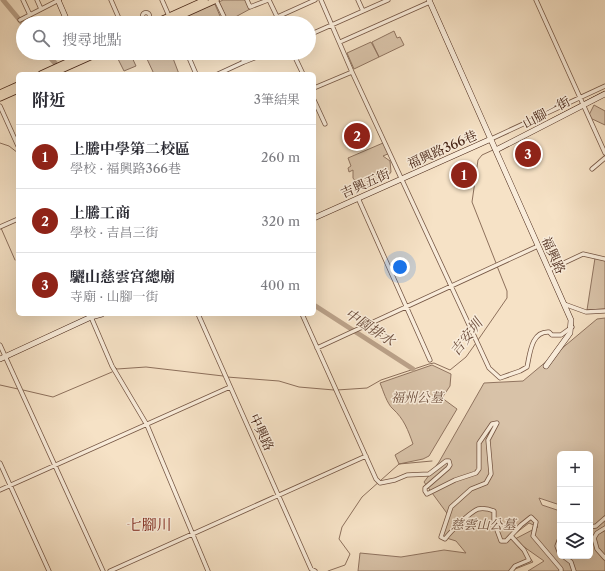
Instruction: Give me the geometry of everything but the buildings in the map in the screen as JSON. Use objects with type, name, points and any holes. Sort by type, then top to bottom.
[{"type":"main road","points":[[179,16],[205,0]]},
{"type":"main road","points":[[181,16],[216,0]]},
{"type":"main road","points":[[46,72],[73,60]]},
{"type":"main road","points":[[55,72],[76,60]]},
{"type":"main road","points":[[0,93],[16,86]]},
{"type":"main road","points":[[0,98],[16,91]]},
{"type":"street","points":[[23,0],[30,15],[59,0],[65,16]]},
{"type":"street","points":[[37,0],[41,9]]},
{"type":"street","points":[[111,0],[118,16]]},
{"type":"street","points":[[162,0],[170,16]]},
{"type":"street","points":[[216,0],[224,16]]},
{"type":"street","points":[[247,0],[250,7],[269,0],[277,16]]},
{"type":"street","points":[[279,16],[315,0]]},
{"type":"street","points":[[322,0],[352,72],[490,368],[500,378],[520,371],[527,367],[532,343],[544,332],[561,335],[572,327]]},
{"type":"street","points":[[358,0],[363,11]]},
{"type":"street","points":[[316,32],[388,0]]},
{"type":"street","points":[[536,0],[605,153]]},
{"type":"street","points":[[340,42],[430,1]]},
{"type":"street","name":"福興路","points":[[430,1],[571,320],[572,327]]},
{"type":"street","points":[[190,60],[195,72]]},
{"type":"street","points":[[222,72],[248,60]]},
{"type":"street","points":[[296,60],[302,72]]},
{"type":"street","points":[[316,87],[352,72]]},
{"type":"street","points":[[491,139],[582,101],[605,86]]},
{"type":"street","name":"山腳一街","points":[[496,149],[582,101],[605,94]]},
{"type":"street","points":[[316,104],[325,124]]},
{"type":"street","points":[[0,106],[16,142]]},
{"type":"street","name":"福興路366巷","points":[[403,179],[491,139]]},
{"type":"street","points":[[592,169],[605,158]]},
{"type":"street","name":"吉興五街","points":[[316,217],[403,179]]},
{"type":"street","points":[[358,198],[408,306],[430,360]]},
{"type":"street","points":[[0,227],[16,220]]},
{"type":"street","points":[[317,348],[500,265],[538,246]]},
{"type":"street","points":[[549,270],[583,254],[605,259]]},
{"type":"street","points":[[563,304],[586,312],[605,311]]},
{"type":"street","points":[[3,358],[92,316],[112,366],[147,425],[208,571]]},
{"type":"street","name":"中興路","points":[[199,316],[311,568],[316,571]]},
{"type":"street","points":[[303,316],[376,479],[380,483],[395,480],[407,475],[429,474],[449,461],[450,464],[448,468],[425,488],[425,492],[427,494],[432,493],[455,480],[476,473],[478,469],[479,443],[492,424],[497,423],[497,427],[488,440],[492,474],[486,483],[471,489],[451,507],[441,535],[443,539],[445,539],[450,533],[478,510],[488,509],[494,511],[494,522],[501,541],[506,541],[520,524],[531,517],[536,522],[533,536],[562,568],[561,571]]},
{"type":"street","points":[[546,366],[566,339],[572,327]]},
{"type":"street","points":[[0,345],[3,358],[23,394],[103,571]]},
{"type":"street","points":[[0,490],[230,387]]},
{"type":"street","points":[[110,571],[366,456]]},
{"type":"street","points":[[0,464],[49,571]]},
{"type":"street","points":[[593,526],[596,526],[605,518]]},
{"type":"street","points":[[605,528],[597,533],[594,538],[597,549],[605,558]]},
{"type":"street","points":[[511,536],[524,550],[529,560],[515,566],[511,571]]},
{"type":"street","points":[[567,559],[571,562],[574,571]]},
{"type":"green space","points":[[223,0],[246,0],[250,9],[237,16],[226,16],[219,2]]},
{"type":"green space","points":[[214,2],[220,16],[183,16]]},
{"type":"green space","points":[[394,31],[397,38],[400,37],[404,45],[379,57],[372,42]]},
{"type":"green space","points":[[371,42],[379,57],[354,69],[347,53]]},
{"type":"green space","points":[[118,60],[133,60],[136,66],[124,71]]},
{"type":"green space","points":[[147,60],[174,60],[178,72],[153,72]]},
{"type":"green space","points":[[594,105],[605,111],[605,125],[588,117]]},
{"type":"green space","points":[[383,143],[390,153],[383,156],[390,161],[391,172],[383,180],[372,184],[361,185],[353,178],[353,170],[349,172],[348,168],[351,166],[348,158]]},
{"type":"green space","points":[[595,258],[605,260],[605,309],[587,310]]},
{"type":"green space","name":"慈雲山公墓","points":[[605,318],[605,571],[528,571],[544,561],[517,542],[533,562],[510,571],[358,571],[360,553],[401,557],[444,550],[466,553],[456,541],[440,536],[449,516],[424,482],[439,462],[484,383],[523,381],[597,319]],"holes":[[[529,523],[538,527],[515,539],[512,536]]]},
{"type":"green space","name":"福州公墓","points":[[432,365],[451,374],[450,386],[442,398],[457,409],[429,456],[423,459],[399,464],[395,455],[413,444],[405,425],[385,397],[380,383]]},
{"type":"waterway","name":"中園排水","points":[[3,0],[16,16]]},
{"type":"waterway","name":"中園排水","points":[[52,60],[55,63]]},
{"type":"waterway","name":"吉安圳","points":[[551,119],[605,91]]},
{"type":"waterway","points":[[0,143],[9,146],[16,151]]},
{"type":"waterway","name":"吉安圳","points":[[493,150],[482,155],[478,160],[472,202],[496,263]]},
{"type":"waterway","points":[[1,228],[15,260]]},
{"type":"waterway","name":"吉安圳","points":[[478,340],[507,298],[507,291],[497,266]]},
{"type":"waterway","name":"中園排水","points":[[316,306],[413,369]]},
{"type":"waterway","name":"吉安圳","points":[[337,390],[367,388],[381,380],[434,363],[450,370],[466,357],[476,343]]},
{"type":"waterway","name":"吉安圳","points":[[113,365],[117,369],[146,367],[223,376]]},
{"type":"waterway","points":[[23,390],[53,397],[112,372]]},
{"type":"waterway","name":"吉安圳","points":[[227,377],[279,381],[299,387],[334,390]]},
{"type":"waterway","points":[[0,385],[18,389]]},
{"type":"waterway","points":[[328,571],[345,565],[350,554],[339,539],[342,527],[362,497],[399,464],[432,461]]},
{"type":"place","name":"上騰工商","points":[[357,136]]},
{"type":"place","name":"驪山慈雲宮總廟","points":[[528,154]]},
{"type":"place","name":"上騰中學第二校區","points":[[464,175]]},
{"type":"district","name":"七腳川","points":[[149,524]]}]
